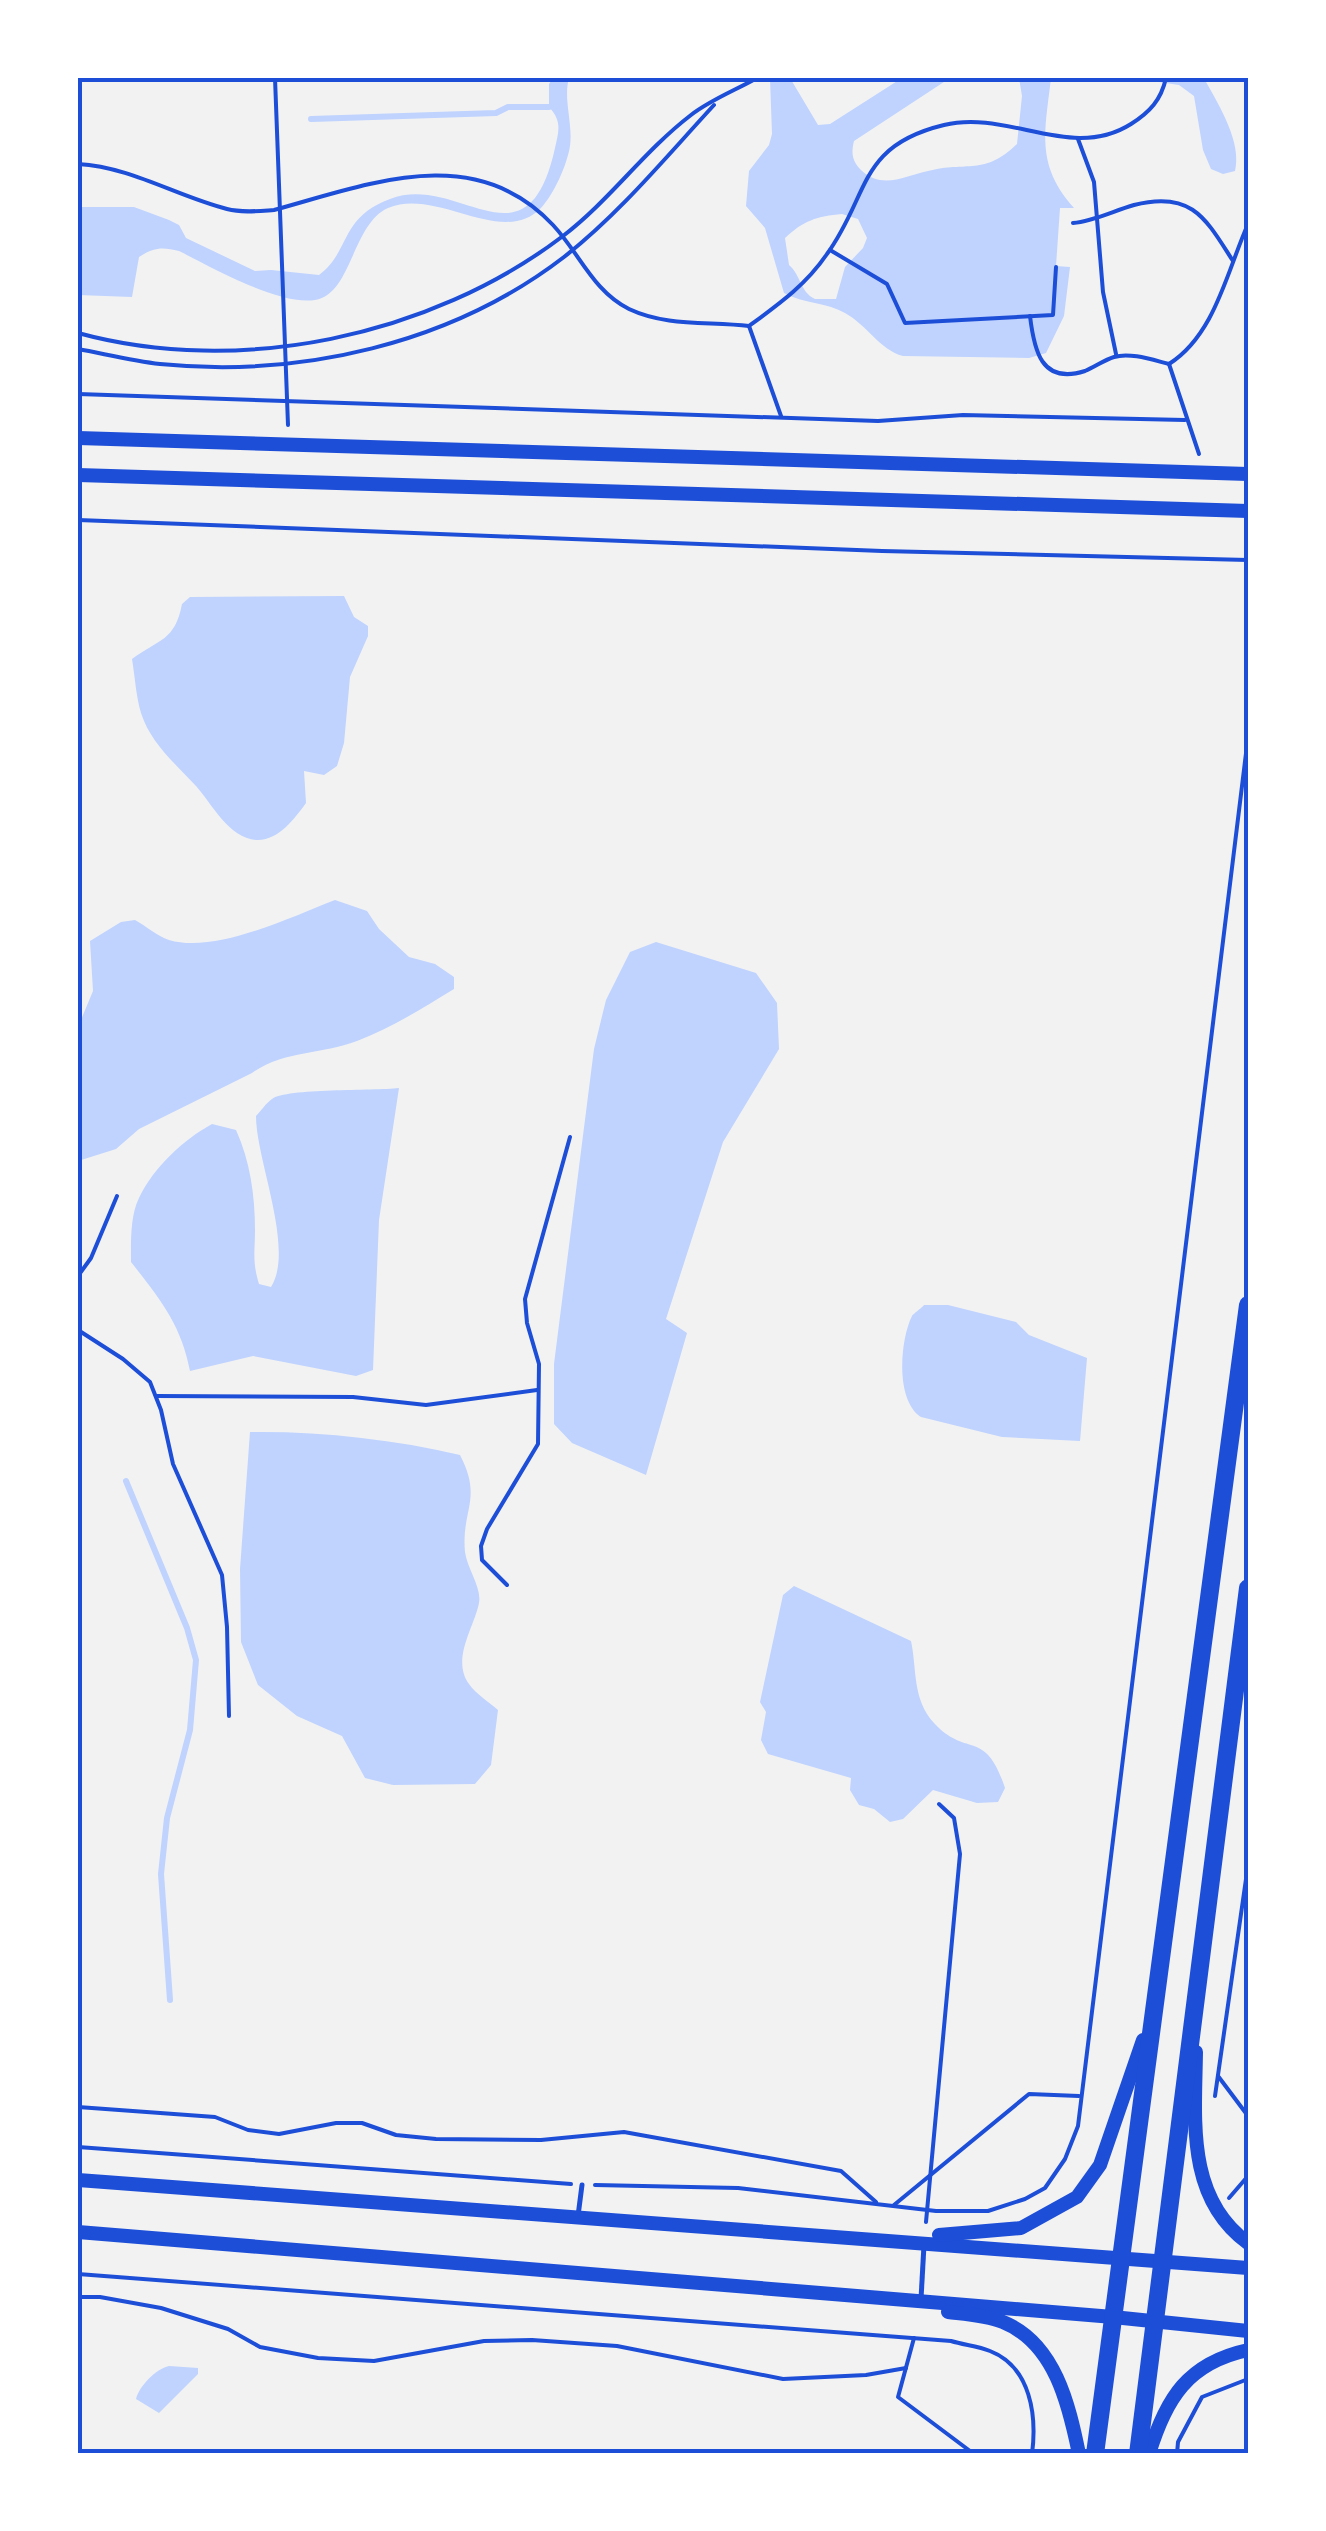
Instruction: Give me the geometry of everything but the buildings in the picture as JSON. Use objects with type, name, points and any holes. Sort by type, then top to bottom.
[{"type":"main road","points":[[1095,2454],[1248,1305]]},
{"type":"main road","points":[[1138,2454],[1248,1588]]},
{"type":"street","points":[[78,438],[1248,474]]},
{"type":"street","points":[[78,475],[1248,510]]},
{"type":"street","points":[[925,2238],[1021,2228],[1077,2197],[1100,2166],[1113,2133],[1156,1991]]},
{"type":"street","points":[[1197,1996],[1196,2139],[1201,2178],[1217,2214],[1248,2243]]},
{"type":"street","points":[[78,2180],[860,2237],[925,2238],[1248,2268]]},
{"type":"street","points":[[78,2232],[1248,2330]]},
{"type":"street","points":[[848,2295],[998,2320],[1017,2329],[1055,2370],[1080,2454]]},
{"type":"street","points":[[1149,2454],[1175,2391],[1208,2362],[1248,2350]]},
{"type":"lane","points":[[578,2216],[582,2185]]},
{"type":"lane","points":[[920,2301],[925,2238]]},
{"type":"path","points":[[275,78],[289,444]]},
{"type":"path","points":[[78,333],[157,348],[214,351],[327,339],[432,310],[510,271],[562,237],[693,113],[758,78]]},
{"type":"path","points":[[78,164],[132,174],[230,210],[280,208],[419,175],[464,175],[514,193],[553,224],[605,294],[631,310],[668,322],[749,326],[803,286],[830,250],[866,176],[898,143],[948,124],[987,122],[1094,140],[1119,132],[1146,114],[1162,95],[1166,78]]},
{"type":"path","points":[[78,349],[160,364],[256,367],[315,361],[400,342],[480,308],[572,250],[644,181],[718,100]]},
{"type":"path","points":[[1078,139],[1090,164],[1103,292],[1116,356]]},
{"type":"path","points":[[1073,223],[1137,204],[1159,202],[1192,208],[1205,217],[1233,261]]},
{"type":"path","points":[[1030,316],[1034,352],[1050,370],[1066,374],[1084,371],[1116,356],[1169,364],[1182,356],[1216,309],[1248,224]]},
{"type":"path","points":[[830,250],[886,284],[905,323],[1053,315],[1056,266]]},
{"type":"path","points":[[749,326],[782,418]]},
{"type":"path","points":[[1169,364],[1206,473]]},
{"type":"path","points":[[78,394],[878,421],[983,415],[1185,420]]},
{"type":"path","points":[[78,520],[882,552],[1248,560]]},
{"type":"path","points":[[78,2147],[582,2185],[738,2188],[928,2210],[988,2211],[1045,2188],[1065,2159],[1078,2126],[1248,738]]},
{"type":"path","points":[[508,1585],[482,1560],[481,1546],[487,1529],[538,1444],[539,1364],[527,1323],[525,1299],[570,1136]]},
{"type":"path","points":[[78,1276],[91,1258],[118,1196]]},
{"type":"path","points":[[78,1330],[150,1382],[162,1410],[173,1464],[222,1575],[230,1716]]},
{"type":"path","points":[[156,1396],[353,1397],[426,1406],[537,1390]]},
{"type":"path","points":[[925,2238],[960,1854],[954,1818],[940,1804]]},
{"type":"path","points":[[1213,2110],[1248,1864]]},
{"type":"path","points":[[1218,2076],[1248,2116]]},
{"type":"path","points":[[894,2205],[1029,2094],[1081,2096]]},
{"type":"path","points":[[78,2107],[215,2117],[248,2130],[280,2134],[336,2123],[362,2123],[396,2135],[436,2139],[541,2140],[624,2132],[841,2171],[876,2202]]},
{"type":"path","points":[[1220,2188],[1226,2201],[1248,2176]]},
{"type":"path","points":[[78,2274],[951,2342],[993,2352],[1017,2371],[1030,2396],[1036,2424],[1032,2454]]},
{"type":"path","points":[[78,2297],[100,2296],[161,2308],[228,2329],[260,2347],[318,2358],[374,2361],[484,2342],[532,2340],[618,2346],[783,2379],[866,2375],[906,2368]]},
{"type":"path","points":[[914,2338],[898,2397],[974,2454]]},
{"type":"path","points":[[1177,2454],[1178,2442],[1202,2398],[1248,2379]]},
{"type":"water","points":[[553,78],[569,78],[570,146],[551,195],[525,219],[488,220],[427,205],[388,208],[367,228],[337,285],[315,300],[265,291],[179,251],[163,249],[139,257],[132,297],[78,295],[78,207],[134,207],[179,225],[186,238],[255,271],[319,275],[362,216],[390,199],[416,194],[509,213],[527,206],[543,186],[558,136],[558,121],[549,107],[549,84]]},
{"type":"water","points":[[770,78],[790,78],[818,125],[830,124],[902,78],[950,78],[854,141],[854,160],[869,176],[885,180],[985,164],[1017,144],[1022,96],[1019,78],[1051,78],[1045,131],[1048,162],[1053,177],[1074,208],[1060,208],[1056,266],[1070,267],[1064,316],[1046,353],[1029,358],[903,356],[887,348],[845,313],[784,293],[765,228],[746,206],[749,171],[769,145]],"holes":[[[842,214],[858,219],[867,238],[845,267],[836,299],[815,299],[789,265],[785,238],[818,218]]]},
{"type":"water","points":[[1132,78],[1199,78],[1206,82],[1233,137],[1235,171],[1223,174],[1211,169],[1203,150],[1194,96],[1179,85]]},
{"type":"water","points":[[344,596],[354,617],[368,626],[368,636],[350,677],[344,743],[337,766],[324,775],[304,771],[306,803],[297,815],[273,836],[248,838],[222,820],[151,734],[139,707],[132,659],[170,632],[182,604],[190,597]]},
{"type":"water","points":[[335,900],[367,911],[379,929],[409,957],[435,964],[454,977],[454,989],[357,1041],[277,1060],[139,1129],[116,1149],[78,1161],[78,1027],[93,991],[90,941],[121,922],[135,920],[169,940],[208,942],[253,932]]},
{"type":"water","points":[[656,942],[756,973],[777,1003],[779,1049],[723,1142],[666,1319],[687,1333],[646,1475],[572,1443],[554,1424],[554,1364],[594,1049],[606,1000],[630,952]]},
{"type":"water","points":[[399,1088],[379,1220],[373,1370],[356,1376],[253,1356],[190,1371],[175,1326],[131,1262],[134,1213],[161,1165],[212,1124],[236,1130],[253,1191],[257,1276],[259,1284],[271,1287],[279,1250],[256,1116],[280,1095]]},
{"type":"water","points":[[924,1305],[948,1305],[1016,1322],[1029,1335],[1087,1358],[1080,1441],[1002,1437],[921,1417],[907,1397],[902,1369],[908,1327],[913,1315]]},
{"type":"water","points":[[250,1432],[355,1437],[460,1455],[471,1494],[465,1552],[479,1597],[462,1664],[469,1684],[498,1710],[491,1765],[475,1784],[393,1785],[365,1778],[342,1736],[297,1716],[258,1685],[241,1642],[240,1569]]},
{"type":"water","points":[[794,1586],[911,1641],[919,1694],[927,1714],[946,1734],[990,1757],[1005,1788],[998,1802],[977,1803],[933,1790],[903,1819],[890,1822],[874,1809],[859,1805],[850,1790],[851,1778],[768,1754],[761,1740],[766,1712],[760,1702],[783,1595]]},
{"type":"water","points":[[169,2366],[198,2368],[198,2374],[159,2413],[136,2399],[149,2379]]},
{"type":"waterway","points":[[311,119],[496,113],[508,107],[549,107]]},
{"type":"waterway","points":[[126,1481],[187,1628],[196,1660],[190,1730],[167,1818],[161,1874],[170,2000]]}]
